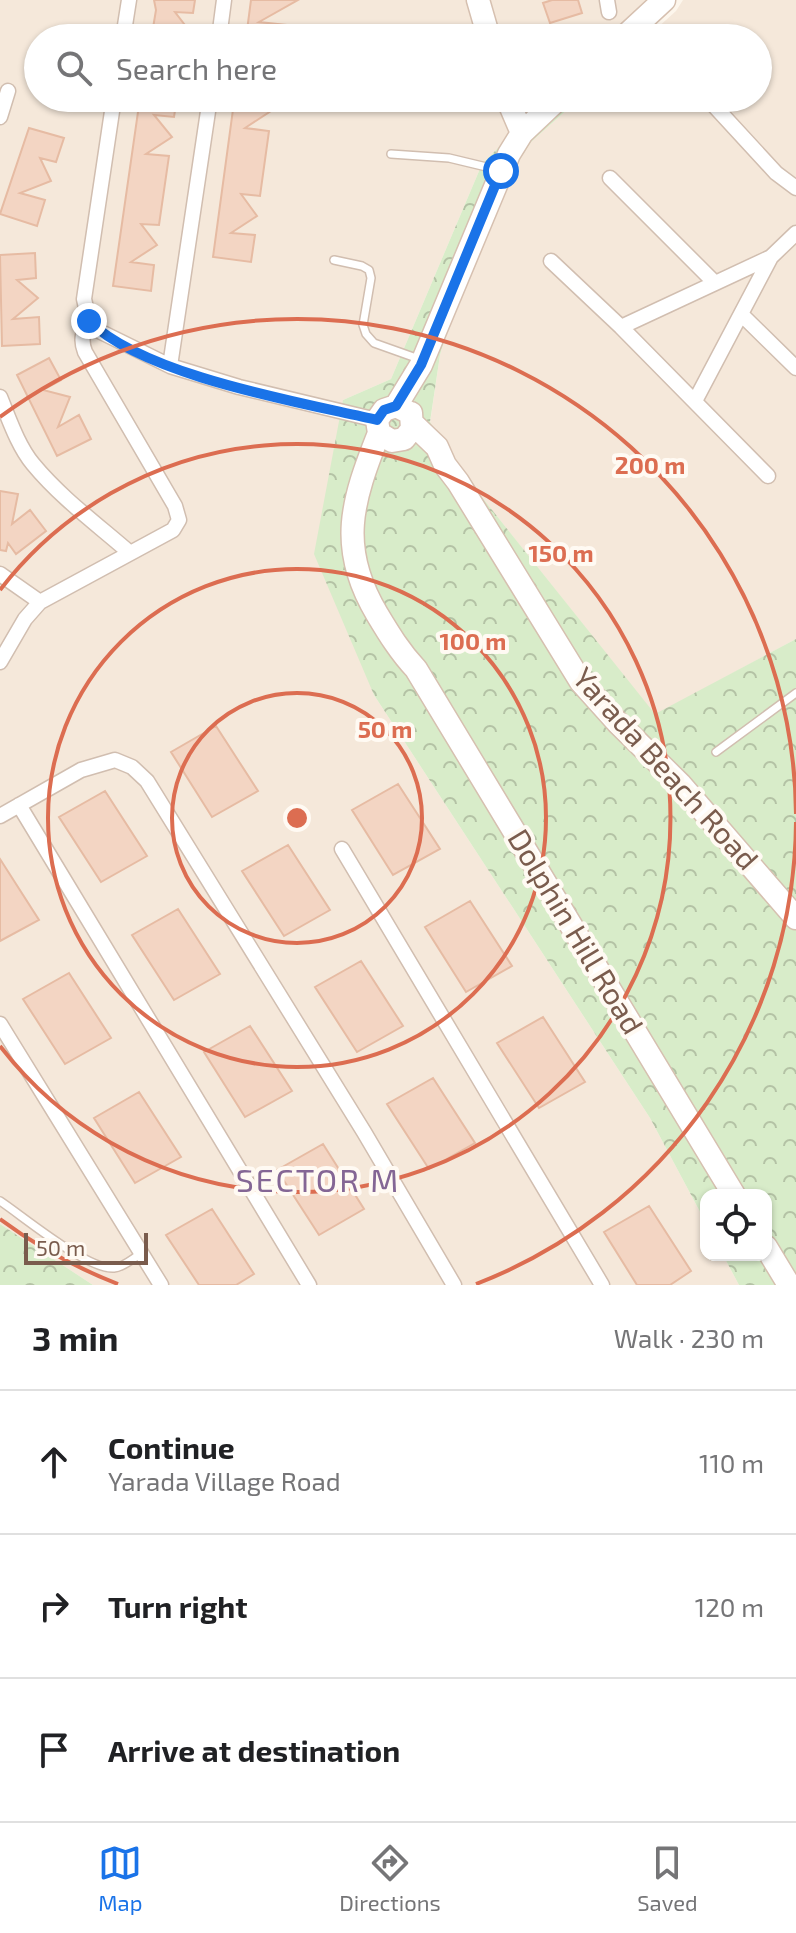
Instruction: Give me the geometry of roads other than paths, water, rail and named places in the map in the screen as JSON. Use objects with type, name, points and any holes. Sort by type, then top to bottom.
[{"type":"street","points":[[125,24],[129,0]]},
{"type":"street","points":[[221,24],[224,0]]},
{"type":"street","points":[[478,0],[485,24]]},
{"type":"street","points":[[645,24],[664,0]]},
{"type":"street","points":[[0,117],[8,91]]},
{"type":"street","points":[[112,112],[84,299],[89,321],[110,339],[170,366],[239,387],[396,425]]},
{"type":"street","points":[[170,366],[208,112]]},
{"type":"street","points":[[513,112],[522,133]]},
{"type":"street","name":"Dolphin Hill Road","points":[[544,112],[522,133],[501,171],[396,425],[371,499],[366,556],[373,582],[409,644],[416,669],[730,1189]]},
{"type":"street","points":[[720,112],[776,173],[796,188]]},
{"type":"street","points":[[610,178],[715,283]]},
{"type":"street","points":[[621,327],[771,257],[796,233]]},
{"type":"street","points":[[695,401],[771,257]]},
{"type":"street","points":[[551,261],[768,476]]},
{"type":"street","points":[[742,315],[796,368]]},
{"type":"street","points":[[0,662],[25,619],[40,602],[173,530],[179,520],[175,506],[85,352],[82,333],[89,321]]},
{"type":"street","points":[[0,397],[31,462],[60,492],[130,553]]},
{"type":"street","name":"Yarada Beach Road","points":[[396,425],[437,447],[445,465],[581,682],[680,784],[796,918]]},
{"type":"street","points":[[0,574],[40,602]]},
{"type":"street","points":[[0,816],[81,770],[115,760],[132,767],[147,781],[454,1285]]},
{"type":"street","points":[[19,805],[309,1285]]},
{"type":"street","points":[[342,849],[602,1285]]},
{"type":"street","points":[[0,1024],[161,1285]]},
{"type":"street","points":[[772,1257],[789,1285]]},
{"type":"lane","points":[[391,154],[449,158],[501,171]]},
{"type":"lane","points":[[334,260],[369,270],[371,278],[363,325],[366,334],[374,343],[421,363]]},
{"type":"lane","points":[[716,752],[796,693]]},
{"type":"lane","points":[[0,1201],[78,1256],[103,1268],[118,1268],[142,1253]]},
{"type":"district","name":"SECTOR M","points":[[318,1181]]}]
